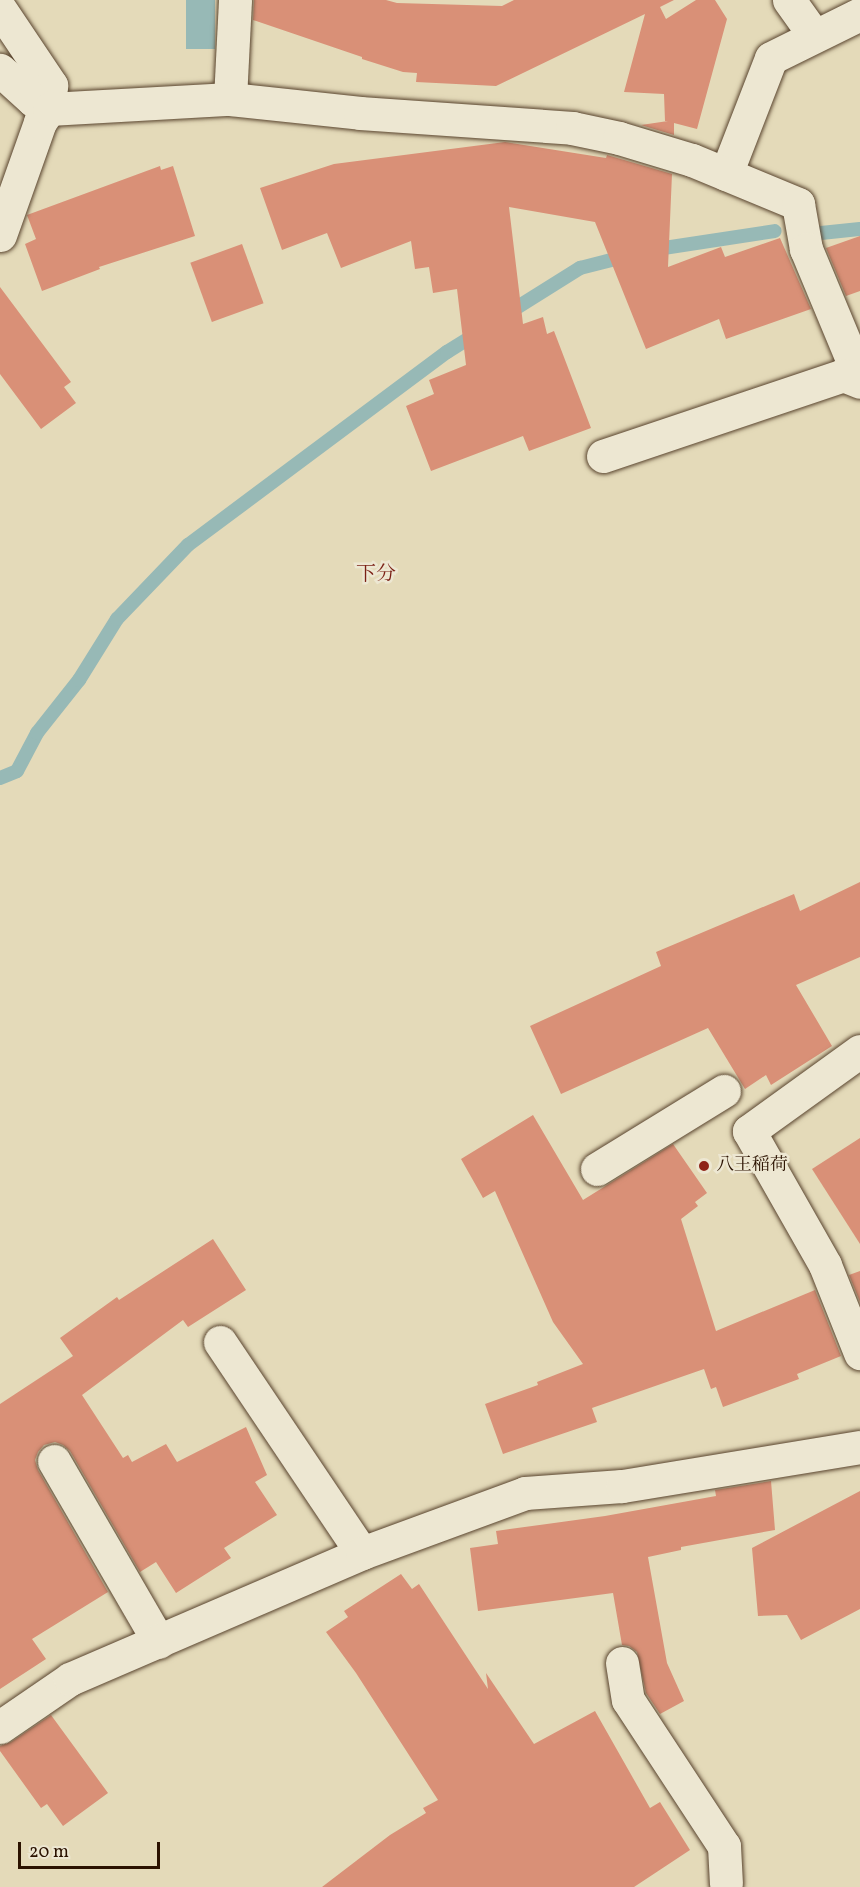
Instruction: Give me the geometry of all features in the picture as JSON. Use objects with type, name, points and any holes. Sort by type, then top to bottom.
[{"type":"street","points":[[230,99],[235,0]]},
{"type":"street","points":[[789,0],[814,36]]},
{"type":"street","points":[[0,9],[51,86],[49,109],[40,122],[0,235]]},
{"type":"street","points":[[726,174],[771,58],[860,14]]},
{"type":"street","points":[[0,70],[33,100],[49,109],[230,99],[360,113],[572,128],[619,138],[692,159],[798,204],[806,249],[860,381]]},
{"type":"street","points":[[603,456],[843,375],[860,381]]},
{"type":"street","points":[[749,1131],[860,1051]]},
{"type":"street","points":[[597,1169],[719,1082],[825,1265],[860,1353]]},
{"type":"street","points":[[224,1362],[362,1553]]},
{"type":"street","points":[[0,1726],[70,1679],[362,1553],[525,1493],[622,1486],[860,1447]]},
{"type":"street","points":[[54,1461],[159,1642]]},
{"type":"street","points":[[622,1663],[628,1700],[724,1846],[724,1886]]},
{"type":"water","points":[[186,0],[215,0],[215,49],[186,49]]},
{"type":"building","points":[[254,0],[386,0],[397,3],[502,6],[514,0],[674,0],[660,7],[666,19],[696,0],[715,0],[727,19],[697,129],[674,123],[674,135],[641,125],[668,121],[665,121],[664,94],[624,92],[645,14],[496,86],[416,82],[417,73],[403,72],[362,59],[362,57],[253,20]]},
{"type":"building","points":[[505,142],[606,158],[607,155],[672,174],[668,267],[721,247],[725,257],[780,238],[811,309],[726,339],[719,319],[646,349],[595,222],[509,207],[523,324],[543,317],[547,334],[554,331],[591,428],[529,451],[523,436],[431,471],[406,406],[434,394],[429,380],[466,365],[457,289],[433,293],[429,267],[415,269],[411,241],[341,268],[327,233],[282,250],[260,188],[334,164]]},
{"type":"building","points":[[160,166],[161,170],[173,166],[195,236],[99,267],[100,269],[42,291],[25,244],[36,239],[27,215]]},
{"type":"building","points":[[860,236],[860,291],[846,296],[826,248]]},
{"type":"building","points":[[242,244],[264,303],[212,322],[190,263]]},
{"type":"building","points":[[0,287],[71,382],[64,387],[76,403],[41,429],[0,374]]},
{"type":"building","points":[[860,882],[860,957],[796,985],[832,1046],[771,1085],[766,1075],[745,1089],[708,1028],[561,1094],[530,1026],[661,966],[656,952],[794,894],[800,911]]},
{"type":"building","points":[[533,1115],[583,1200],[673,1144],[707,1193],[695,1202],[698,1206],[681,1219],[716,1331],[815,1290],[841,1356],[797,1374],[799,1379],[723,1407],[716,1387],[711,1389],[704,1369],[592,1408],[597,1422],[503,1454],[485,1404],[538,1385],[537,1382],[583,1364],[553,1322],[495,1191],[483,1198],[461,1159]]},
{"type":"building","points":[[860,1138],[860,1244],[812,1169]]},
{"type":"building","points":[[213,1239],[246,1290],[188,1327],[183,1320],[82,1395],[123,1458],[128,1455],[132,1462],[166,1444],[177,1462],[246,1427],[267,1475],[255,1482],[277,1515],[224,1548],[231,1558],[176,1593],[156,1562],[140,1572],[70,1451],[55,1442],[44,1445],[35,1460],[38,1470],[108,1592],[32,1639],[46,1659],[0,1689],[0,1404],[73,1356],[60,1338],[117,1297],[119,1300]]},
{"type":"building","points":[[860,1271],[860,1302],[849,1275]]},
{"type":"building","points":[[771,1481],[775,1530],[681,1547],[681,1550],[648,1557],[667,1663],[684,1701],[660,1714],[646,1693],[637,1652],[629,1646],[622,1645],[613,1593],[478,1611],[470,1548],[498,1544],[496,1531],[605,1516],[716,1496],[715,1490]]},
{"type":"building","points":[[860,1491],[860,1609],[801,1640],[787,1615],[758,1616],[752,1548]]},
{"type":"building","points":[[401,1574],[412,1589],[419,1584],[488,1689],[486,1673],[534,1744],[595,1711],[650,1808],[660,1802],[690,1850],[634,1887],[322,1887],[390,1835],[426,1813],[423,1808],[438,1800],[356,1673],[326,1632],[348,1617],[344,1611]]},
{"type":"building","points":[[51,1715],[108,1793],[63,1826],[47,1804],[41,1808],[0,1751],[0,1746],[11,1742]]},
{"type":"waterway","points":[[821,233],[860,229]]},
{"type":"waterway","points":[[651,250],[775,231]]},
{"type":"waterway","points":[[505,315],[580,268],[627,256]]},
{"type":"waterway","points":[[0,778],[17,771],[37,733],[79,680],[117,619],[188,545],[447,352],[479,332]]},
{"type":"place","name":"八王稲荷","points":[[704,1166]]},
{"type":"district","name":"下分","points":[[376,575]]}]
